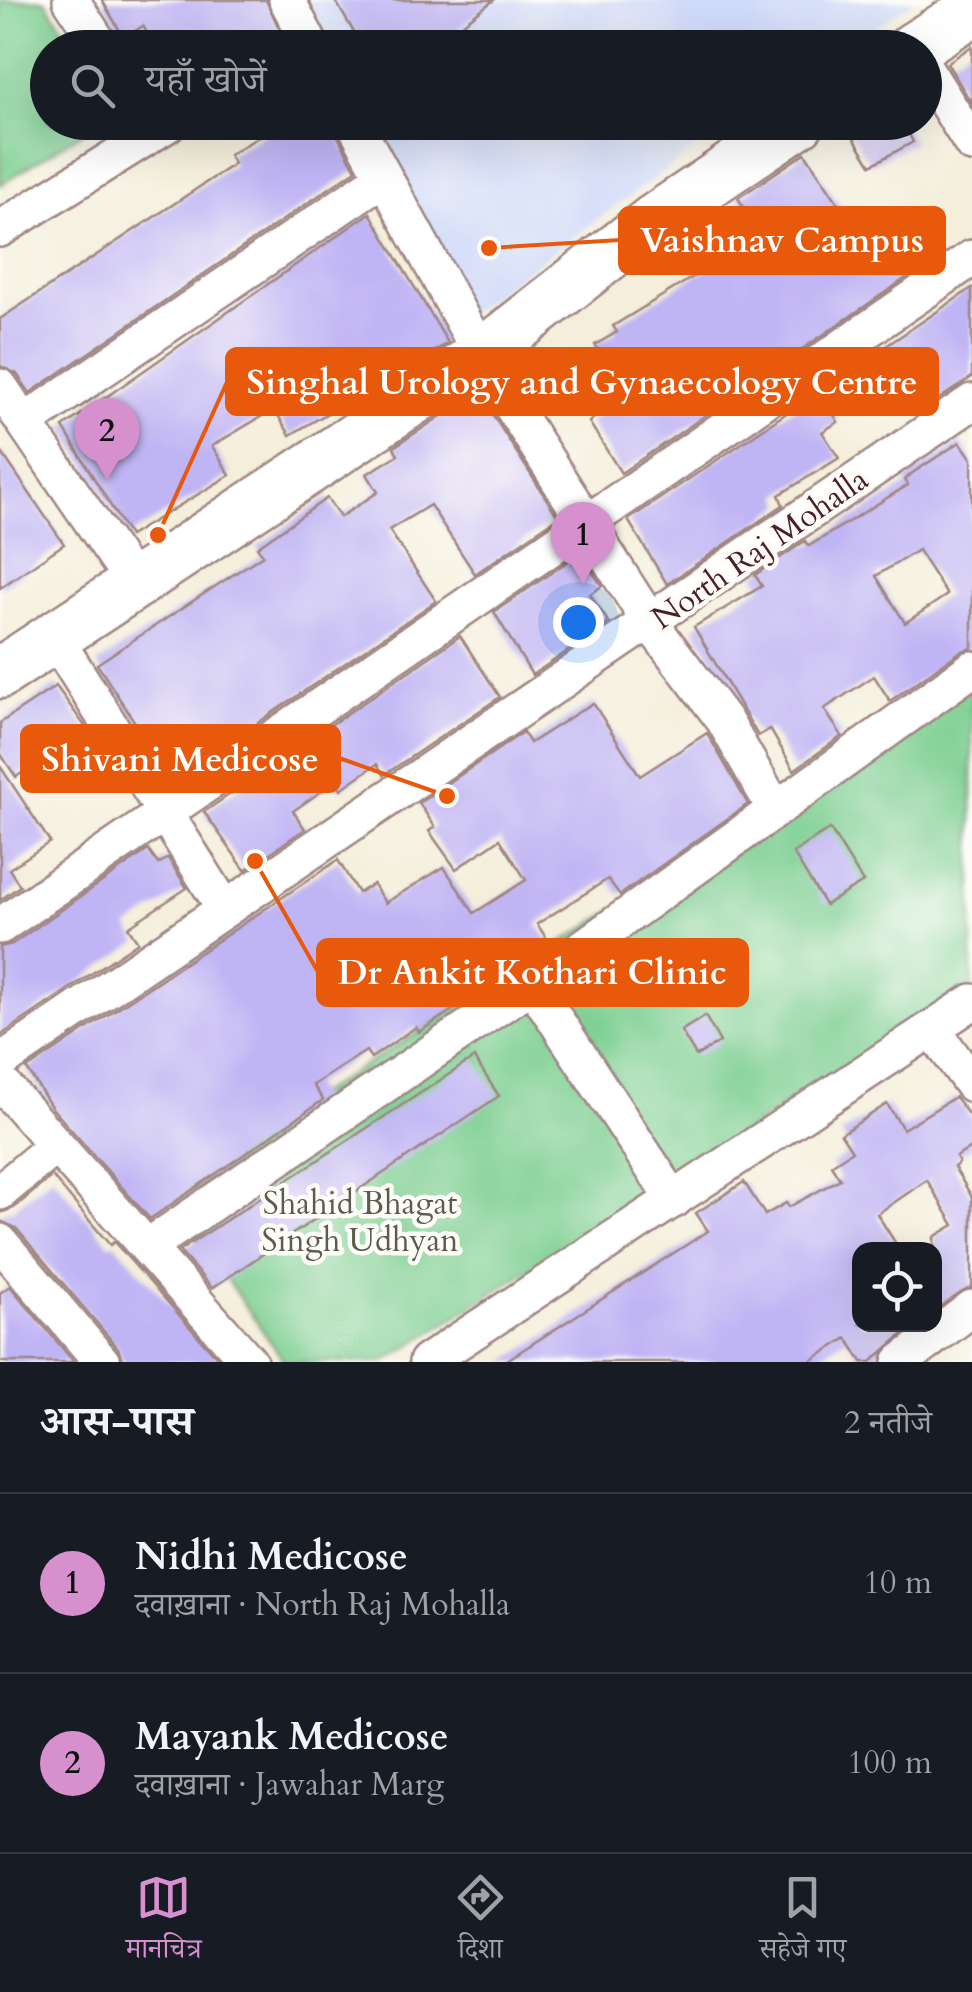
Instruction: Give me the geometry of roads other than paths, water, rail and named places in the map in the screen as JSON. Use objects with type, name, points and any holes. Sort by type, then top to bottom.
[{"type":"main road","points":[[942,30],[972,12]]},
{"type":"main road","points":[[0,673],[481,355],[655,219],[772,140]]},
{"type":"street","points":[[72,0],[91,30]]},
{"type":"street","points":[[286,0],[301,30]]},
{"type":"street","points":[[942,95],[972,144]]},
{"type":"street","points":[[0,228],[136,140]]},
{"type":"street","points":[[364,140],[481,355],[651,624],[724,720],[774,807]]},
{"type":"street","points":[[25,422],[384,177]]},
{"type":"street","points":[[0,926],[972,258]]},
{"type":"street","points":[[0,387],[133,582]]},
{"type":"street","name":"North Raj Mohalla","points":[[0,1062],[651,624],[972,402]]},
{"type":"street","points":[[55,638],[226,909]]},
{"type":"street","points":[[149,1246],[532,984],[774,807],[972,669]]},
{"type":"street","points":[[532,984],[674,1200]]},
{"type":"street","points":[[427,1362],[972,1002]]},
{"type":"street","points":[[933,1030],[972,1084]]},
{"type":"street","points":[[0,1082],[249,1362]]},
{"type":"street","points":[[0,1192],[55,1146]]},
{"type":"street","points":[[0,1242],[102,1362]]},
{"type":"street","points":[[901,1362],[972,1308]]},
{"type":"place","name":"Vaishnav Campus","points":[[489,248]]},
{"type":"place","name":"Mayank Medicose","points":[[107,480]]},
{"type":"place","name":"Singhal Urology and Gynaecology Centre","points":[[158,535]]},
{"type":"place","name":"Nidhi Medicose","points":[[583,584]]},
{"type":"place","name":"Shivani Medicose","points":[[447,796]]},
{"type":"place","name":"Dr Ankit Kothari Clinic","points":[[255,861]]},
{"type":"park label","name":"Shahid Bhagat Singh Udhyan","points":[[360,1222]]}]
